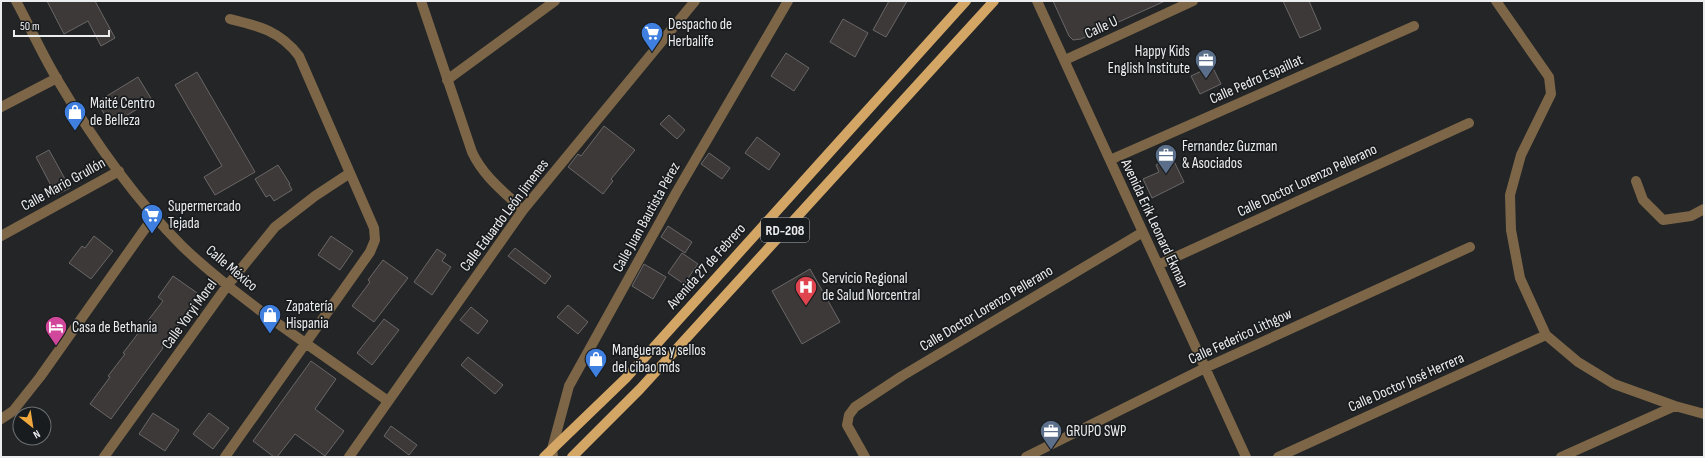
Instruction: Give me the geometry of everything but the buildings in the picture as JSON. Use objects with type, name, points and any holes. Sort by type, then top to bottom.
[{"type":"main road","name":"Avenida 27 de Febrero","points":[[550,454],[626,378],[966,1]]},
{"type":"main road","name":"RD-208","points":[[572,457],[640,390],[994,1]]},
{"type":"street","name":"Calle México","points":[[16,1],[57,78],[85,122],[119,171],[154,216],[183,246],[227,286],[306,344],[388,401]]},
{"type":"street","points":[[421,1],[477,164],[485,175],[523,210]]},
{"type":"street","points":[[447,80],[555,1]]},
{"type":"street","name":"Calle Eduardo León Jimenes","points":[[349,457],[523,210],[695,1]]},
{"type":"street","name":"Calle Juan Bautista Pérez","points":[[550,454],[569,386],[676,193],[788,1]]},
{"type":"street","name":"Avenida Erik Leonard Ekman","points":[[1037,1],[1246,457]]},
{"type":"street","name":"Calle U","points":[[1065,60],[1193,1]]},
{"type":"street","points":[[1496,1],[1549,77],[1550,94],[1521,155],[1510,195],[1511,230],[1520,278],[1546,335],[1578,362],[1614,384],[1675,406],[1704,414]]},
{"type":"street","points":[[225,457],[306,344],[370,252],[376,240],[374,228],[299,56],[295,50],[281,37],[261,26],[230,19]]},
{"type":"street","name":"Calle Pedro Espaillat","points":[[1110,160],[1414,26]]},
{"type":"street","points":[[1,107],[57,78]]},
{"type":"street","name":"Calle Doctor Lorenzo Pellerano","points":[[1158,265],[1468,123]]},
{"type":"street","name":"Calle Mario Grullón","points":[[1,236],[119,171]]},
{"type":"street","name":"Calle Yoryi Morel","points":[[104,457],[227,286],[275,227],[315,196],[350,173]]},
{"type":"street","points":[[1636,181],[1643,200],[1663,220],[1691,216],[1704,209]]},
{"type":"street","points":[[1,419],[13,411],[40,377],[154,216]]},
{"type":"street","name":"Calle Doctor Lorenzo Pellerano","points":[[865,457],[847,425],[849,415],[855,408],[902,376],[1143,232]]},
{"type":"street","name":"Calle Federico Lithgow","points":[[1026,457],[1205,368],[1470,247]]},
{"type":"street","name":"Calle Doctor José Herrera","points":[[1278,457],[1546,335]]},
{"type":"street","points":[[1561,457],[1675,406]]},
{"type":"place","name":"Despacho de Herbalife","points":[[652,52]]},
{"type":"place","name":"Happy Kids English Institute","points":[[1206,80]]},
{"type":"place","name":"Maité Centro de Belleza","points":[[75,132]]},
{"type":"place","name":"Fernandez Guzman & Asociados","points":[[1166,174]]},
{"type":"place","name":"Supermercado Tejada","points":[[152,234]]},
{"type":"place","name":"Servicio Regional de Salud Norcentral","points":[[806,306]]},
{"type":"place","name":"Zapatería Hispania","points":[[270,334]]},
{"type":"place","name":"Casa de Bethania","points":[[56,346]]},
{"type":"place","name":"Mangueras y sellos del cibao mds","points":[[596,378]]},
{"type":"place","name":"GRUPO SWP","points":[[1051,450]]}]
